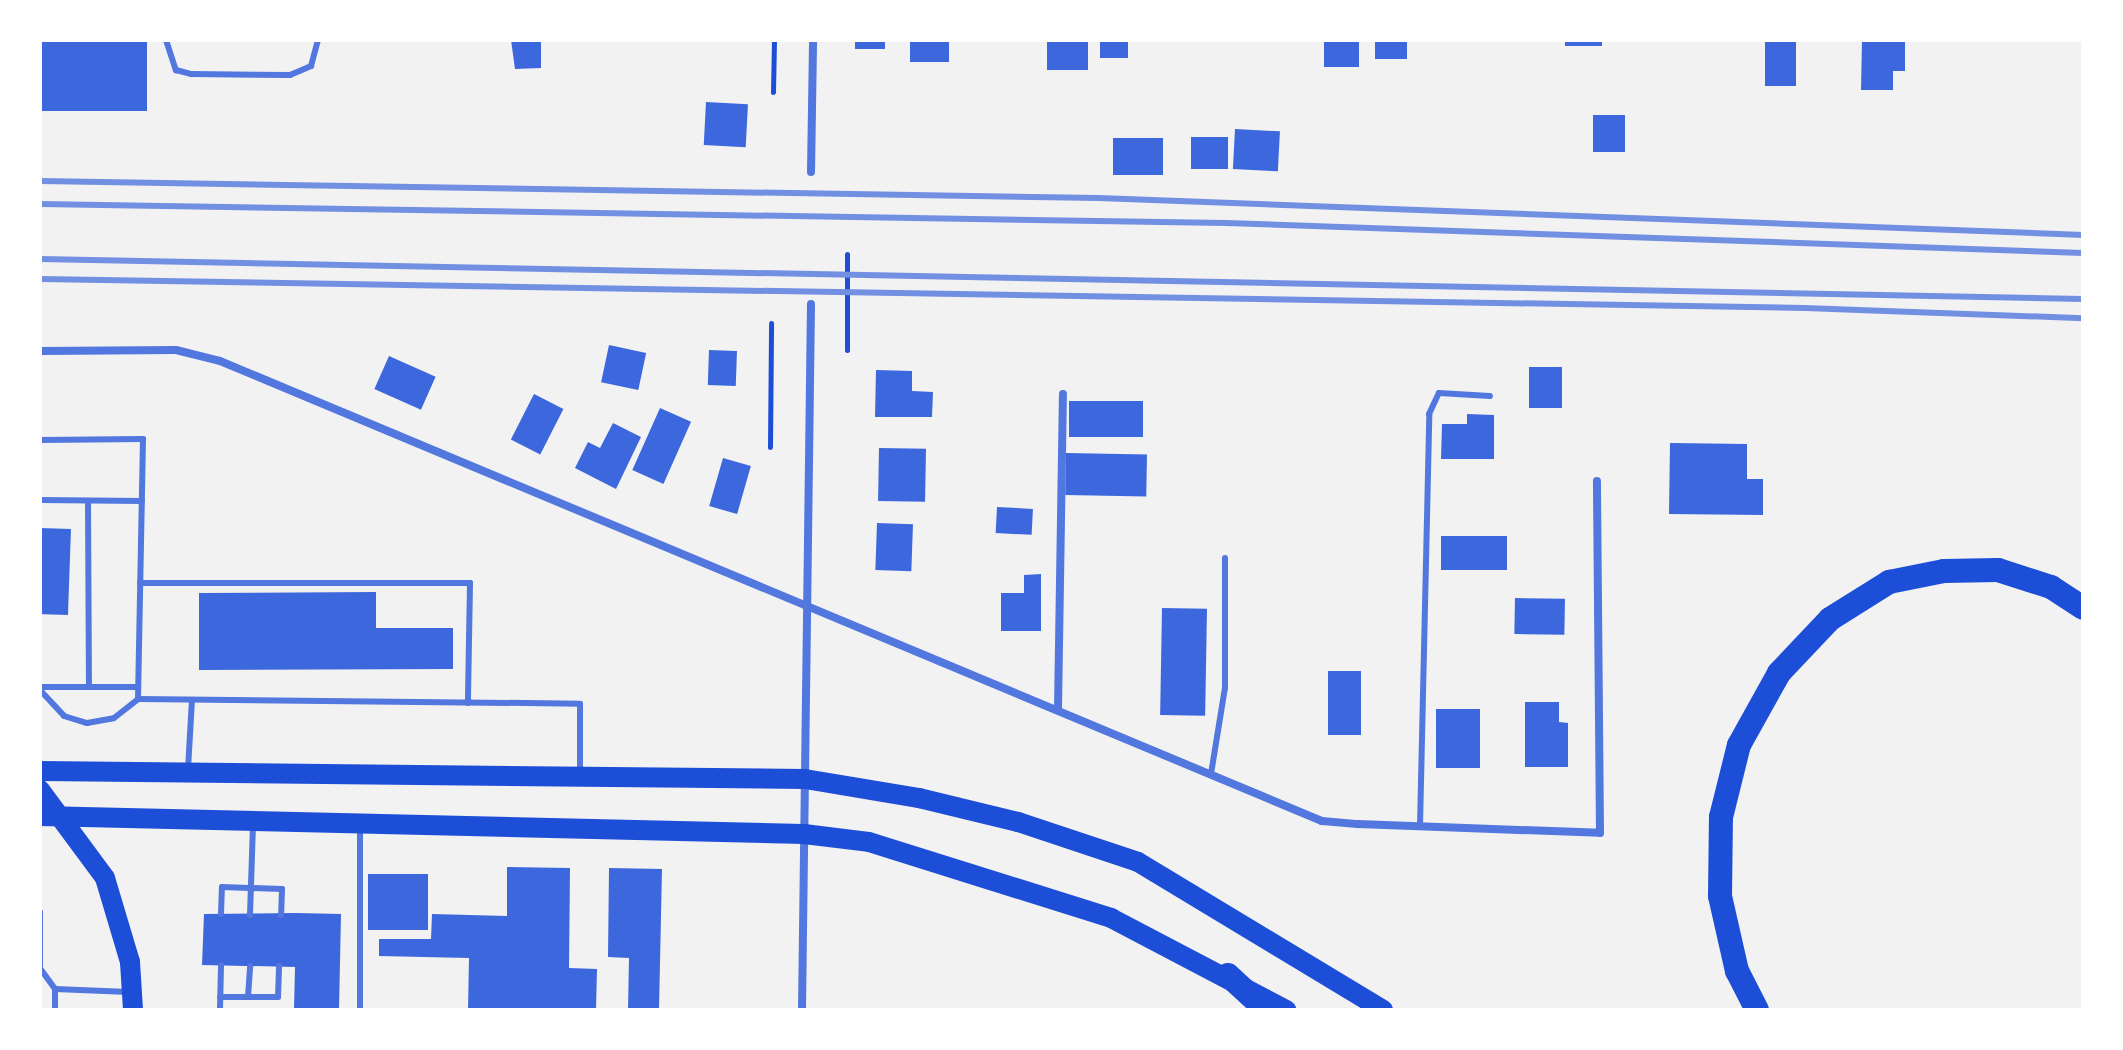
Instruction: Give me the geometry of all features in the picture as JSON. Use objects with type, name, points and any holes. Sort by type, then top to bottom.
[{"type":"highway","points":[[1757,1010],[1737,971],[1720,896],[1721,817],[1739,745],[1779,673],[1830,619],[1889,582],[1944,571],[1998,570],[2051,587],[2083,608]]},
{"type":"highway","points":[[1228,975],[1266,1010]]},
{"type":"main road","points":[[40,771],[188,769],[805,779],[1018,822],[1138,862],[1250,925],[1383,1010]]},
{"type":"main road","points":[[40,790],[63,816],[105,878],[130,962],[132,1001]]},
{"type":"main road","points":[[40,816],[804,834],[869,842],[949,864],[1111,918],[1228,975],[1286,1010]]},
{"type":"street","points":[[811,172],[813,40]]},
{"type":"street","points":[[802,1010],[811,304]]},
{"type":"street","points":[[40,351],[176,350],[220,361],[808,602],[1322,821],[1600,833],[1597,481]]},
{"type":"street","points":[[1058,709],[1063,394]]},
{"type":"lane","points":[[166,40],[176,70],[191,74],[290,75],[311,66],[318,40]]},
{"type":"lane","points":[[1420,826],[1429,414],[1439,393],[1490,396]]},
{"type":"lane","points":[[40,440],[143,439],[138,699]]},
{"type":"lane","points":[[40,500],[142,501]]},
{"type":"lane","points":[[88,501],[89,685]]},
{"type":"lane","points":[[1211,774],[1225,688],[1225,558]]},
{"type":"lane","points":[[140,583],[470,583],[468,703]]},
{"type":"lane","points":[[40,689],[89,685],[138,687]]},
{"type":"lane","points":[[40,689],[64,716],[87,723],[114,718],[138,699],[580,704],[580,775]]},
{"type":"lane","points":[[188,769],[192,700]]},
{"type":"lane","points":[[250,915],[253,821]]},
{"type":"lane","points":[[360,823],[360,1010]]},
{"type":"lane","points":[[221,914],[222,887],[282,889],[281,915]]},
{"type":"lane","points":[[40,912],[41,971],[55,989],[55,1010]]},
{"type":"lane","points":[[220,1010],[221,965]]},
{"type":"lane","points":[[248,997],[250,966]]},
{"type":"lane","points":[[220,997],[278,997],[279,966]]},
{"type":"lane","points":[[55,989],[132,1001]]},
{"type":"path","points":[[773,92],[774,40]]},
{"type":"path","points":[[847,254],[847,350]]},
{"type":"path","points":[[770,447],[771,323]]},
{"type":"building","points":[[40,40],[147,40],[147,111],[40,111]]},
{"type":"building","points":[[511,40],[541,40],[541,68],[515,69]]},
{"type":"building","points":[[855,40],[885,40],[885,49],[855,49]]},
{"type":"building","points":[[910,40],[949,40],[949,62],[910,62]]},
{"type":"building","points":[[1047,40],[1088,40],[1088,70],[1047,70]]},
{"type":"building","points":[[1100,40],[1128,40],[1128,58],[1100,58]]},
{"type":"building","points":[[1324,40],[1359,40],[1359,67],[1324,67]]},
{"type":"building","points":[[1375,40],[1407,40],[1407,59],[1375,59]]},
{"type":"building","points":[[1565,40],[1602,40],[1602,46],[1565,46]]},
{"type":"building","points":[[1765,40],[1796,40],[1796,86],[1765,86]]},
{"type":"building","points":[[1862,40],[1905,40],[1905,71],[1893,71],[1893,90],[1861,90]]},
{"type":"building","points":[[706,102],[748,104],[746,147],[704,145]]},
{"type":"building","points":[[1593,115],[1625,115],[1625,152],[1593,152]]},
{"type":"building","points":[[1235,129],[1280,131],[1278,171],[1233,169]]},
{"type":"building","points":[[1191,137],[1228,137],[1228,169],[1191,169]]},
{"type":"building","points":[[1113,138],[1163,138],[1163,175],[1113,175]]},
{"type":"building","points":[[609,345],[646,353],[638,390],[601,382]]},
{"type":"building","points":[[709,350],[737,351],[736,386],[708,385]]},
{"type":"building","points":[[389,356],[436,377],[421,410],[374,389]]},
{"type":"building","points":[[1529,367],[1562,367],[1562,408],[1529,408]]},
{"type":"building","points":[[876,370],[912,371],[912,391],[933,392],[932,417],[875,417]]},
{"type":"building","points":[[534,394],[563,409],[540,454],[511,439]]},
{"type":"building","points":[[1069,401],[1143,401],[1143,437],[1069,437]]},
{"type":"building","points":[[660,408],[691,422],[663,484],[632,470]]},
{"type":"building","points":[[1467,414],[1494,415],[1494,459],[1441,459],[1442,424],[1467,424]]},
{"type":"building","points":[[613,423],[641,437],[616,489],[575,468],[588,442],[600,448]]},
{"type":"building","points":[[1670,443],[1747,444],[1747,479],[1763,479],[1763,515],[1669,514]]},
{"type":"building","points":[[879,448],[926,449],[925,502],[878,501]]},
{"type":"building","points":[[1066,453],[1147,454],[1146,496],[1065,495]]},
{"type":"building","points":[[723,458],[751,466],[737,514],[709,506]]},
{"type":"building","points":[[997,507],[1033,509],[1032,535],[996,533]]},
{"type":"building","points":[[877,523],[913,524],[911,571],[875,570]]},
{"type":"building","points":[[40,528],[71,529],[68,615],[40,614]]},
{"type":"building","points":[[1441,536],[1507,536],[1507,570],[1441,570]]},
{"type":"building","points":[[1041,574],[1041,631],[1001,631],[1001,593],[1024,593],[1024,575]]},
{"type":"building","points":[[376,592],[376,628],[453,628],[453,669],[199,670],[199,593]]},
{"type":"building","points":[[1515,598],[1565,599],[1564,635],[1514,634]]},
{"type":"building","points":[[1162,608],[1207,609],[1205,716],[1160,715]]},
{"type":"building","points":[[1328,671],[1361,671],[1361,735],[1328,735]]},
{"type":"building","points":[[1525,702],[1559,702],[1559,722],[1568,723],[1568,767],[1525,767]]},
{"type":"building","points":[[1436,709],[1480,709],[1480,768],[1436,768]]},
{"type":"building","points":[[507,867],[570,868],[569,968],[597,969],[596,1010],[468,1010],[469,958],[379,956],[379,939],[431,939],[432,914],[507,916]]},
{"type":"building","points":[[609,868],[662,869],[659,1010],[628,1010],[629,958],[608,957]]},
{"type":"building","points":[[368,874],[428,874],[428,930],[368,930]]},
{"type":"building","points":[[204,914],[341,914],[339,1010],[294,1010],[295,967],[202,965]]},
{"type":"railway","points":[[40,181],[1099,198],[2083,235]]},
{"type":"railway","points":[[40,204],[1226,223],[2083,253]]},
{"type":"railway","points":[[40,259],[2083,299]]},
{"type":"railway","points":[[40,279],[1805,308],[2083,318]]}]
